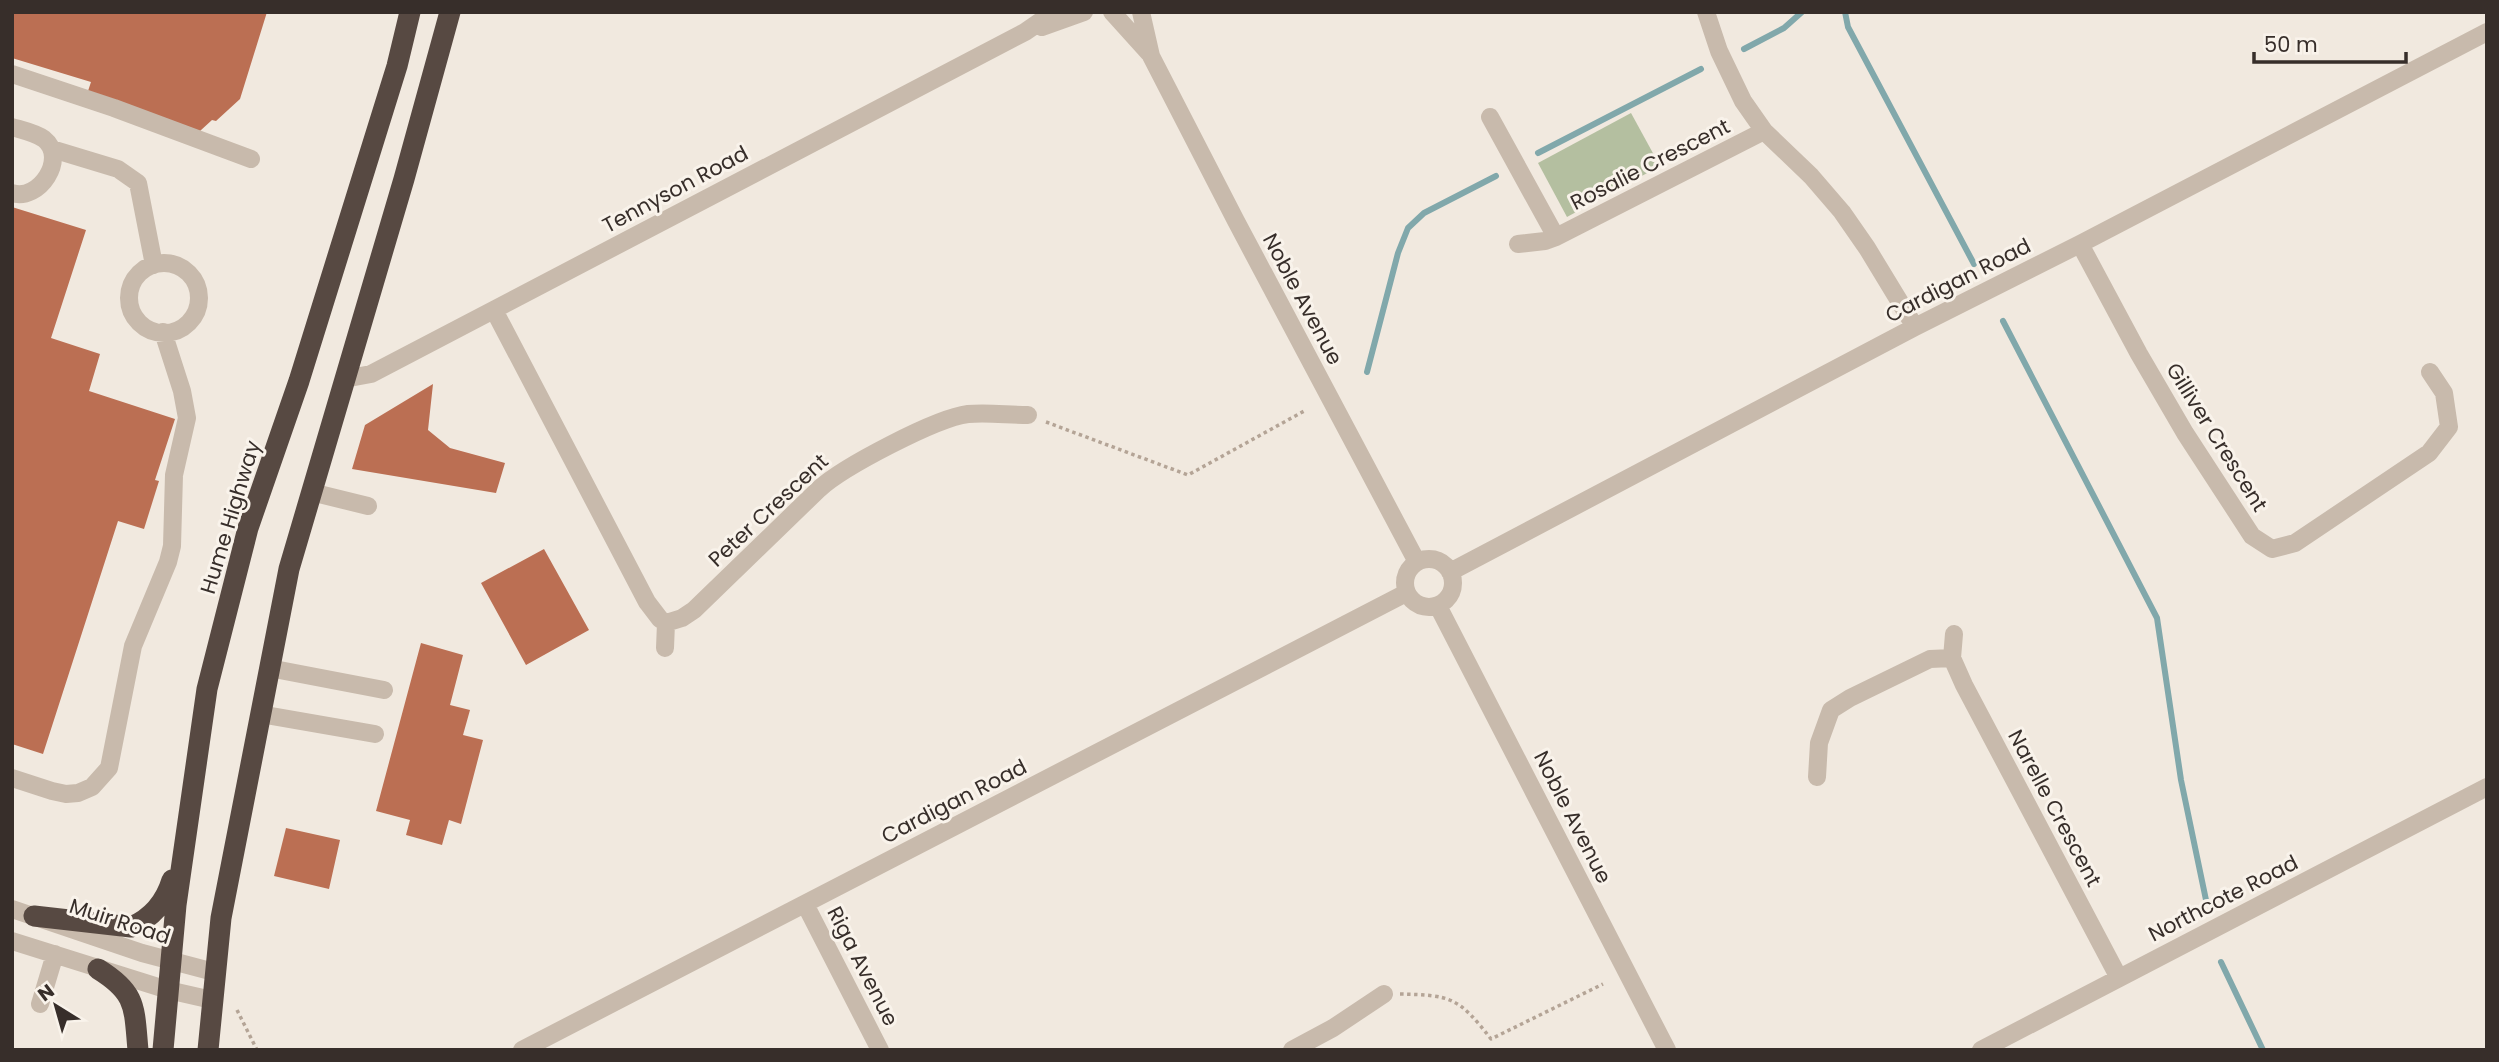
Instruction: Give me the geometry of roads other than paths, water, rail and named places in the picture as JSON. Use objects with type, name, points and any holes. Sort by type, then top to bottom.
[{"type":"highway","name":"Hume Highway","points":[[163,1050],[170,961],[186,829],[207,690],[248,528],[299,381],[397,66],[410,12]]},
{"type":"highway","points":[[208,1050],[221,918],[289,569],[404,179],[450,12]]},
{"type":"highway","points":[[34,916],[119,927],[131,927],[143,922],[159,908],[169,888],[186,829]]},
{"type":"highway","points":[[98,969],[118,981],[127,991],[135,1016],[138,1050]]},
{"type":"street","name":"Tennyson Road","points":[[1025,33],[1054,12]]},
{"type":"street","name":"Tennyson Road","points":[[344,379],[372,374],[1025,33],[1084,12]]},
{"type":"street","name":"Noble Avenue","points":[[1112,12],[1151,56],[1417,562]]},
{"type":"street","name":"Noble Avenue","points":[[1141,12],[1151,56]]},
{"type":"street","points":[[1706,12],[1719,51],[1743,101],[1764,131],[1811,176],[1842,212],[1867,247],[1915,327]]},
{"type":"street","name":"Cardigan Road","points":[[1450,572],[1915,327],[2487,33]]},
{"type":"street","points":[[12,74],[114,108],[251,159]]},
{"type":"street","name":"Rosalie Crescent","points":[[1490,117],[1556,237]]},
{"type":"street","points":[[12,127],[44,139],[52,149],[118,169],[133,178],[141,190],[154,265]]},
{"type":"street","name":"Rosalie Crescent","points":[[1518,244],[1556,237],[1764,131]]},
{"type":"street","points":[[12,194],[33,191],[45,180],[53,163],[52,149]]},
{"type":"street","name":"Gilliver Crescent","points":[[2080,244],[2185,433],[2252,536],[2272,549],[2295,543],[2429,453],[2449,427],[2444,393],[2430,372]]},
{"type":"street","points":[[173,264],[186,270],[195,280],[199,292],[198,306],[192,318],[182,328],[163,332],[156,332],[144,326],[134,316],[130,289],[136,277],[147,268],[173,264]]},
{"type":"street","points":[[494,310],[647,602],[666,623],[665,648]]},
{"type":"street","points":[[12,778],[52,791],[78,793],[92,787],[109,768],[133,646],[172,546],[174,475],[187,418],[182,391],[163,332]]},
{"type":"street","name":"Peter Crescent","points":[[666,623],[682,618],[694,610],[841,471],[946,419],[969,414],[1028,415]]},
{"type":"street","points":[[311,492],[368,506]]},
{"type":"street","points":[[1424,559],[1436,560],[1450,572],[1453,583],[1451,592],[1438,606],[1419,606],[1406,593],[1406,575],[1417,562],[1424,559]]},
{"type":"street","name":"Cardigan Road","points":[[522,1050],[1406,593]]},
{"type":"street","name":"Noble Avenue","points":[[1438,606],[1667,1050]]},
{"type":"street","points":[[1817,777],[1819,743],[1831,710],[1930,659],[1952,658],[1954,634]]},
{"type":"street","name":"Narelle Crescent","points":[[1952,658],[2119,978]]},
{"type":"street","points":[[270,668],[384,690]]},
{"type":"street","points":[[260,714],[376,734]]},
{"type":"street","name":"Northcote Road","points":[[1981,1050],[2487,787]]},
{"type":"street","name":"Riga Avenue","points":[[805,904],[880,1050]]},
{"type":"street","name":"Muir Road","points":[[12,909],[170,961],[214,972]]},
{"type":"street","points":[[12,941],[168,990],[212,1000]]},
{"type":"street","points":[[40,1003],[55,954]]},
{"type":"street","points":[[1292,1050],[1333,1028],[1384,994]]},
{"type":"waterway","points":[[1744,49],[1784,28],[1802,12]]},
{"type":"waterway","points":[[1845,12],[1848,27],[1974,264]]},
{"type":"waterway","points":[[1538,153],[1701,69]]},
{"type":"waterway","points":[[1367,372],[1398,253],[1408,228],[1424,213],[1496,176]]},
{"type":"waterway","points":[[2003,321],[2157,618],[2181,780],[2206,900]]},
{"type":"waterway","points":[[2221,962],[2263,1050]]}]
